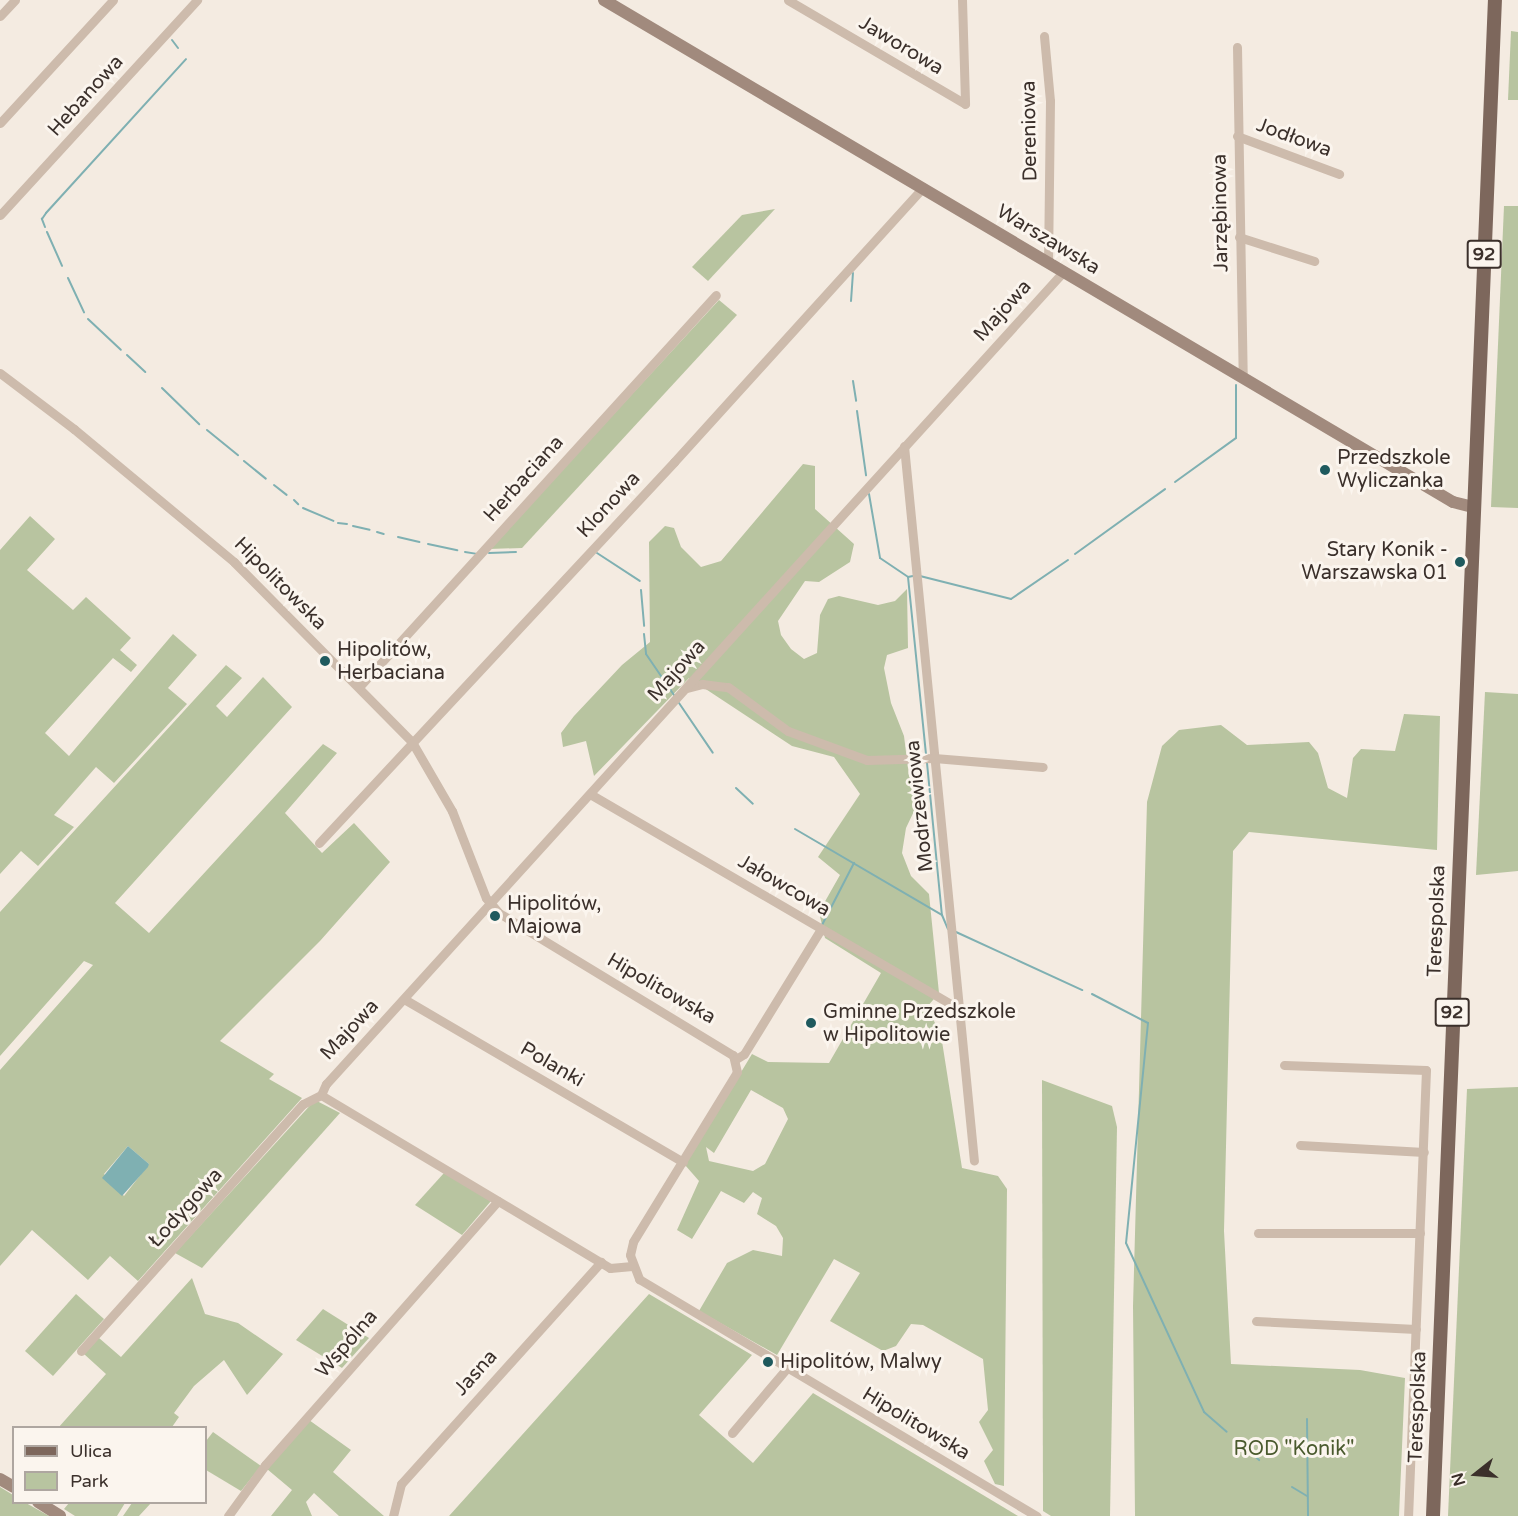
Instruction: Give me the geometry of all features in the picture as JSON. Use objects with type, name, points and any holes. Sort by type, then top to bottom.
[{"type":"main road","name":"92","points":[[1473,507],[1495,0]]},
{"type":"main road","name":"Terespolska","points":[[1433,1516],[1473,507]]},
{"type":"street","points":[[0,16],[15,0]]},
{"type":"street","points":[[0,123],[113,0]]},
{"type":"street","name":"Hebanowa","points":[[0,215],[197,0]]},
{"type":"street","name":"Jaworowa","points":[[788,0],[965,104],[962,0]]},
{"type":"street","name":"Warszawska","points":[[609,1],[1453,502],[1473,507]]},
{"type":"street","name":"Dereniowa","points":[[1044,36],[1050,101],[1048,262]]},
{"type":"street","name":"Jarzębinowa","points":[[1237,47],[1243,378]]},
{"type":"street","name":"Jodłowa","points":[[1237,136],[1339,174]]},
{"type":"street","name":"Klonowa","points":[[319,843],[674,462],[922,187]]},
{"type":"street","points":[[1239,237],[1314,261]]},
{"type":"street","name":"Majowa","points":[[321,1095],[326,1084],[1063,272]]},
{"type":"street","name":"Herbaciana","points":[[359,687],[716,295]]},
{"type":"street","name":"Hipolitowska","points":[[0,373],[74,429],[234,562],[412,742],[452,811],[491,904],[509,921],[728,1049],[736,1059]]},
{"type":"street","name":"Modrzewiowa","points":[[904,446],[975,1161]]},
{"type":"street","points":[[684,689],[702,684],[728,687],[788,731],[867,760],[934,758],[1043,767]]},
{"type":"street","name":"Jałowcowa","points":[[590,794],[959,1009]]},
{"type":"street","points":[[321,1095],[613,1270],[632,1266],[633,1242],[737,1072],[736,1059],[744,1054],[821,929]]},
{"type":"street","name":"Polanki","points":[[404,999],[682,1162]]},
{"type":"street","points":[[1284,1065],[1426,1070],[1408,1516]]},
{"type":"street","name":"Łodygowa","points":[[81,1351],[303,1104],[321,1095]]},
{"type":"street","points":[[1300,1145],[1424,1152]]},
{"type":"street","name":"Wspólna","points":[[228,1516],[265,1466],[498,1200]]},
{"type":"street","points":[[1258,1233],[1420,1233]]},
{"type":"street","name":"Jasna","points":[[393,1516],[401,1484],[601,1262]]},
{"type":"street","name":"Hipolitowska","points":[[632,1266],[647,1287],[1037,1516]]},
{"type":"street","points":[[1256,1321],[1416,1329]]},
{"type":"street","points":[[732,1434],[787,1368]]},
{"type":"street","points":[[40,1504],[60,1516]]},
{"type":"green space","points":[[1511,31],[1518,32],[1518,100],[1508,100]]},
{"type":"green space","points":[[1504,206],[1518,206],[1518,508],[1491,507]]},
{"type":"green space","points":[[775,209],[708,281],[692,267],[742,215]]},
{"type":"green space","points":[[719,300],[737,315],[522,548],[489,549]]},
{"type":"green space","points":[[803,464],[815,466],[815,509],[854,544],[850,562],[819,582],[805,581],[778,621],[781,635],[791,649],[804,659],[817,653],[820,615],[828,599],[839,596],[878,605],[895,601],[907,589],[908,648],[887,655],[884,668],[891,703],[904,736],[916,807],[906,828],[902,853],[911,876],[929,894],[939,993],[927,1007],[941,1035],[962,1168],[998,1176],[1007,1189],[1004,1486],[995,1484],[984,1461],[993,1450],[979,1422],[988,1410],[983,1359],[923,1325],[911,1324],[896,1346],[883,1351],[830,1321],[860,1273],[834,1259],[777,1355],[699,1311],[727,1263],[753,1250],[782,1256],[783,1238],[776,1226],[757,1214],[762,1198],[753,1192],[744,1203],[721,1191],[692,1239],[677,1230],[699,1181],[685,1165],[752,1054],[768,1062],[829,1063],[881,973],[825,938],[819,912],[840,875],[818,857],[860,794],[834,757],[792,746],[689,678],[594,776],[586,741],[563,747],[561,733],[574,716],[622,665],[650,642],[649,542],[665,526],[674,528],[681,547],[701,567],[721,561]],"holes":[[[751,1090],[783,1108],[788,1119],[765,1164],[753,1171],[709,1161],[706,1147],[714,1153]]]},
{"type":"green space","points":[[30,516],[55,539],[27,570],[73,610],[86,597],[131,638],[120,650],[137,665],[131,672],[113,658],[45,733],[69,756],[173,634],[197,655],[168,688],[187,704],[114,783],[96,767],[54,815],[74,827],[38,866],[21,851],[0,874],[0,550]]},
{"type":"green space","points":[[226,665],[242,678],[216,706],[227,717],[263,677],[292,707],[115,903],[149,933],[323,744],[337,753],[285,813],[322,853],[354,823],[390,862],[320,941],[220,1041],[274,1074],[269,1079],[302,1098],[138,1281],[110,1256],[88,1280],[32,1230],[0,1266],[0,1070],[93,965],[84,961],[0,1056],[0,912]],"holes":[[[128,1146],[149,1164],[124,1196],[104,1174]]]},
{"type":"green space","points":[[1485,692],[1518,694],[1518,871],[1476,875]]},
{"type":"green space","name":"ROD \"Konik\"","points":[[1404,714],[1440,716],[1437,850],[1249,832],[1233,851],[1224,1231],[1231,1364],[1360,1370],[1405,1378],[1399,1516],[1135,1516],[1133,1306],[1147,802],[1162,746],[1179,730],[1221,725],[1247,745],[1309,742],[1318,753],[1328,788],[1347,798],[1353,758],[1361,749],[1395,751]]},
{"type":"green space","points":[[1042,1080],[1112,1106],[1117,1127],[1110,1516],[1051,1516],[1043,1511]]},
{"type":"green space","points":[[1518,1087],[1518,1516],[1448,1516],[1467,1089]]},
{"type":"green space","points":[[315,1100],[340,1113],[202,1268],[175,1253]]},
{"type":"green space","points":[[444,1173],[491,1201],[462,1235],[415,1205]]},
{"type":"green space","points":[[192,1278],[205,1314],[238,1323],[283,1354],[247,1395],[224,1360],[194,1386],[174,1413],[179,1417],[173,1426],[60,1426],[106,1374],[84,1354],[99,1338],[121,1357]]},
{"type":"green space","points":[[76,1294],[104,1319],[53,1376],[25,1351]]},
{"type":"green space","points":[[649,1294],[752,1355],[699,1415],[753,1463],[813,1393],[1018,1516],[449,1516]]},
{"type":"green space","points":[[323,1309],[369,1338],[342,1368],[296,1340]]},
{"type":"green space","points":[[309,1420],[351,1450],[333,1472],[384,1516],[339,1516],[314,1493],[306,1502],[312,1516],[271,1516],[292,1490],[267,1469]]},
{"type":"green space","points":[[213,1432],[261,1466],[241,1491],[207,1471],[207,1440]]},
{"type":"green space","points":[[0,1487],[12,1494],[12,1504],[28,1504],[49,1516],[0,1516]]},
{"type":"green space","points":[[68,1504],[124,1504],[117,1516],[75,1516],[64,1509]]},
{"type":"green space","points":[[131,1504],[150,1504],[139,1516],[123,1516]]},
{"type":"water","points":[[128,1146],[149,1164],[122,1196],[102,1178]]},
{"type":"waterway","points":[[172,40],[178,48]]},
{"type":"waterway","points":[[45,227],[42,219],[46,213],[186,59]]},
{"type":"waterway","points":[[47,232],[62,266]]},
{"type":"waterway","points":[[851,301],[853,273]]},
{"type":"waterway","points":[[68,278],[84,313]]},
{"type":"waterway","points":[[88,319],[121,350]]},
{"type":"waterway","points":[[127,355],[145,372]]},
{"type":"waterway","points":[[853,381],[856,401]]},
{"type":"waterway","points":[[1175,482],[1236,438],[1236,385]]},
{"type":"waterway","points":[[162,388],[199,424]]},
{"type":"waterway","points":[[857,411],[866,475]]},
{"type":"waterway","points":[[207,430],[238,455]]},
{"type":"waterway","points":[[244,461],[266,479]]},
{"type":"waterway","points":[[274,485],[287,495]]},
{"type":"waterway","points":[[1075,554],[1165,489]]},
{"type":"waterway","points":[[869,494],[880,558],[908,577],[913,576]]},
{"type":"waterway","points":[[294,500],[298,504]]},
{"type":"waterway","points":[[303,508],[333,521]]},
{"type":"waterway","points":[[338,523],[347,524]]},
{"type":"waterway","points":[[353,526],[370,530]]},
{"type":"waterway","points":[[377,532],[384,534]]},
{"type":"waterway","points":[[398,537],[419,542]]},
{"type":"waterway","points":[[428,544],[457,550]]},
{"type":"waterway","points":[[465,552],[477,554]]},
{"type":"waterway","points":[[489,553],[516,552]]},
{"type":"waterway","points":[[597,553],[640,581]]},
{"type":"waterway","points":[[920,576],[1011,599],[1068,560]]},
{"type":"waterway","points":[[908,577],[926,753]]},
{"type":"waterway","points":[[641,590],[644,626]]},
{"type":"waterway","points":[[644,634],[646,654],[674,695]]},
{"type":"waterway","points":[[679,703],[713,753]]},
{"type":"waterway","points":[[927,763],[942,915],[948,929]]},
{"type":"waterway","points":[[736,788],[753,804]]},
{"type":"waterway","points":[[795,829],[942,915]]},
{"type":"waterway","points":[[822,925],[854,863]]},
{"type":"waterway","points":[[956,932],[1082,990]]},
{"type":"waterway","points":[[1092,994],[1148,1023],[1126,1243],[1204,1412],[1227,1432]]},
{"type":"waterway","points":[[1307,1419],[1308,1516]]},
{"type":"waterway","points":[[1240,1444],[1259,1460]]},
{"type":"waterway","points":[[1292,1487],[1307,1496]]},
{"type":"place","name":"Przedszkole Wyliczanka","points":[[1325,470]]},
{"type":"place","name":"Stary Konik - Warszawska 01","points":[[1460,562]]},
{"type":"place","name":"Hipolitów, Herbaciana","points":[[325,661]]},
{"type":"place","name":"Hipolitów, Majowa","points":[[495,916]]},
{"type":"place","name":"Gminne Przedszkole w Hipolitowie","points":[[811,1023]]},
{"type":"place","name":"Hipolitów, Malwy","points":[[768,1362]]}]
